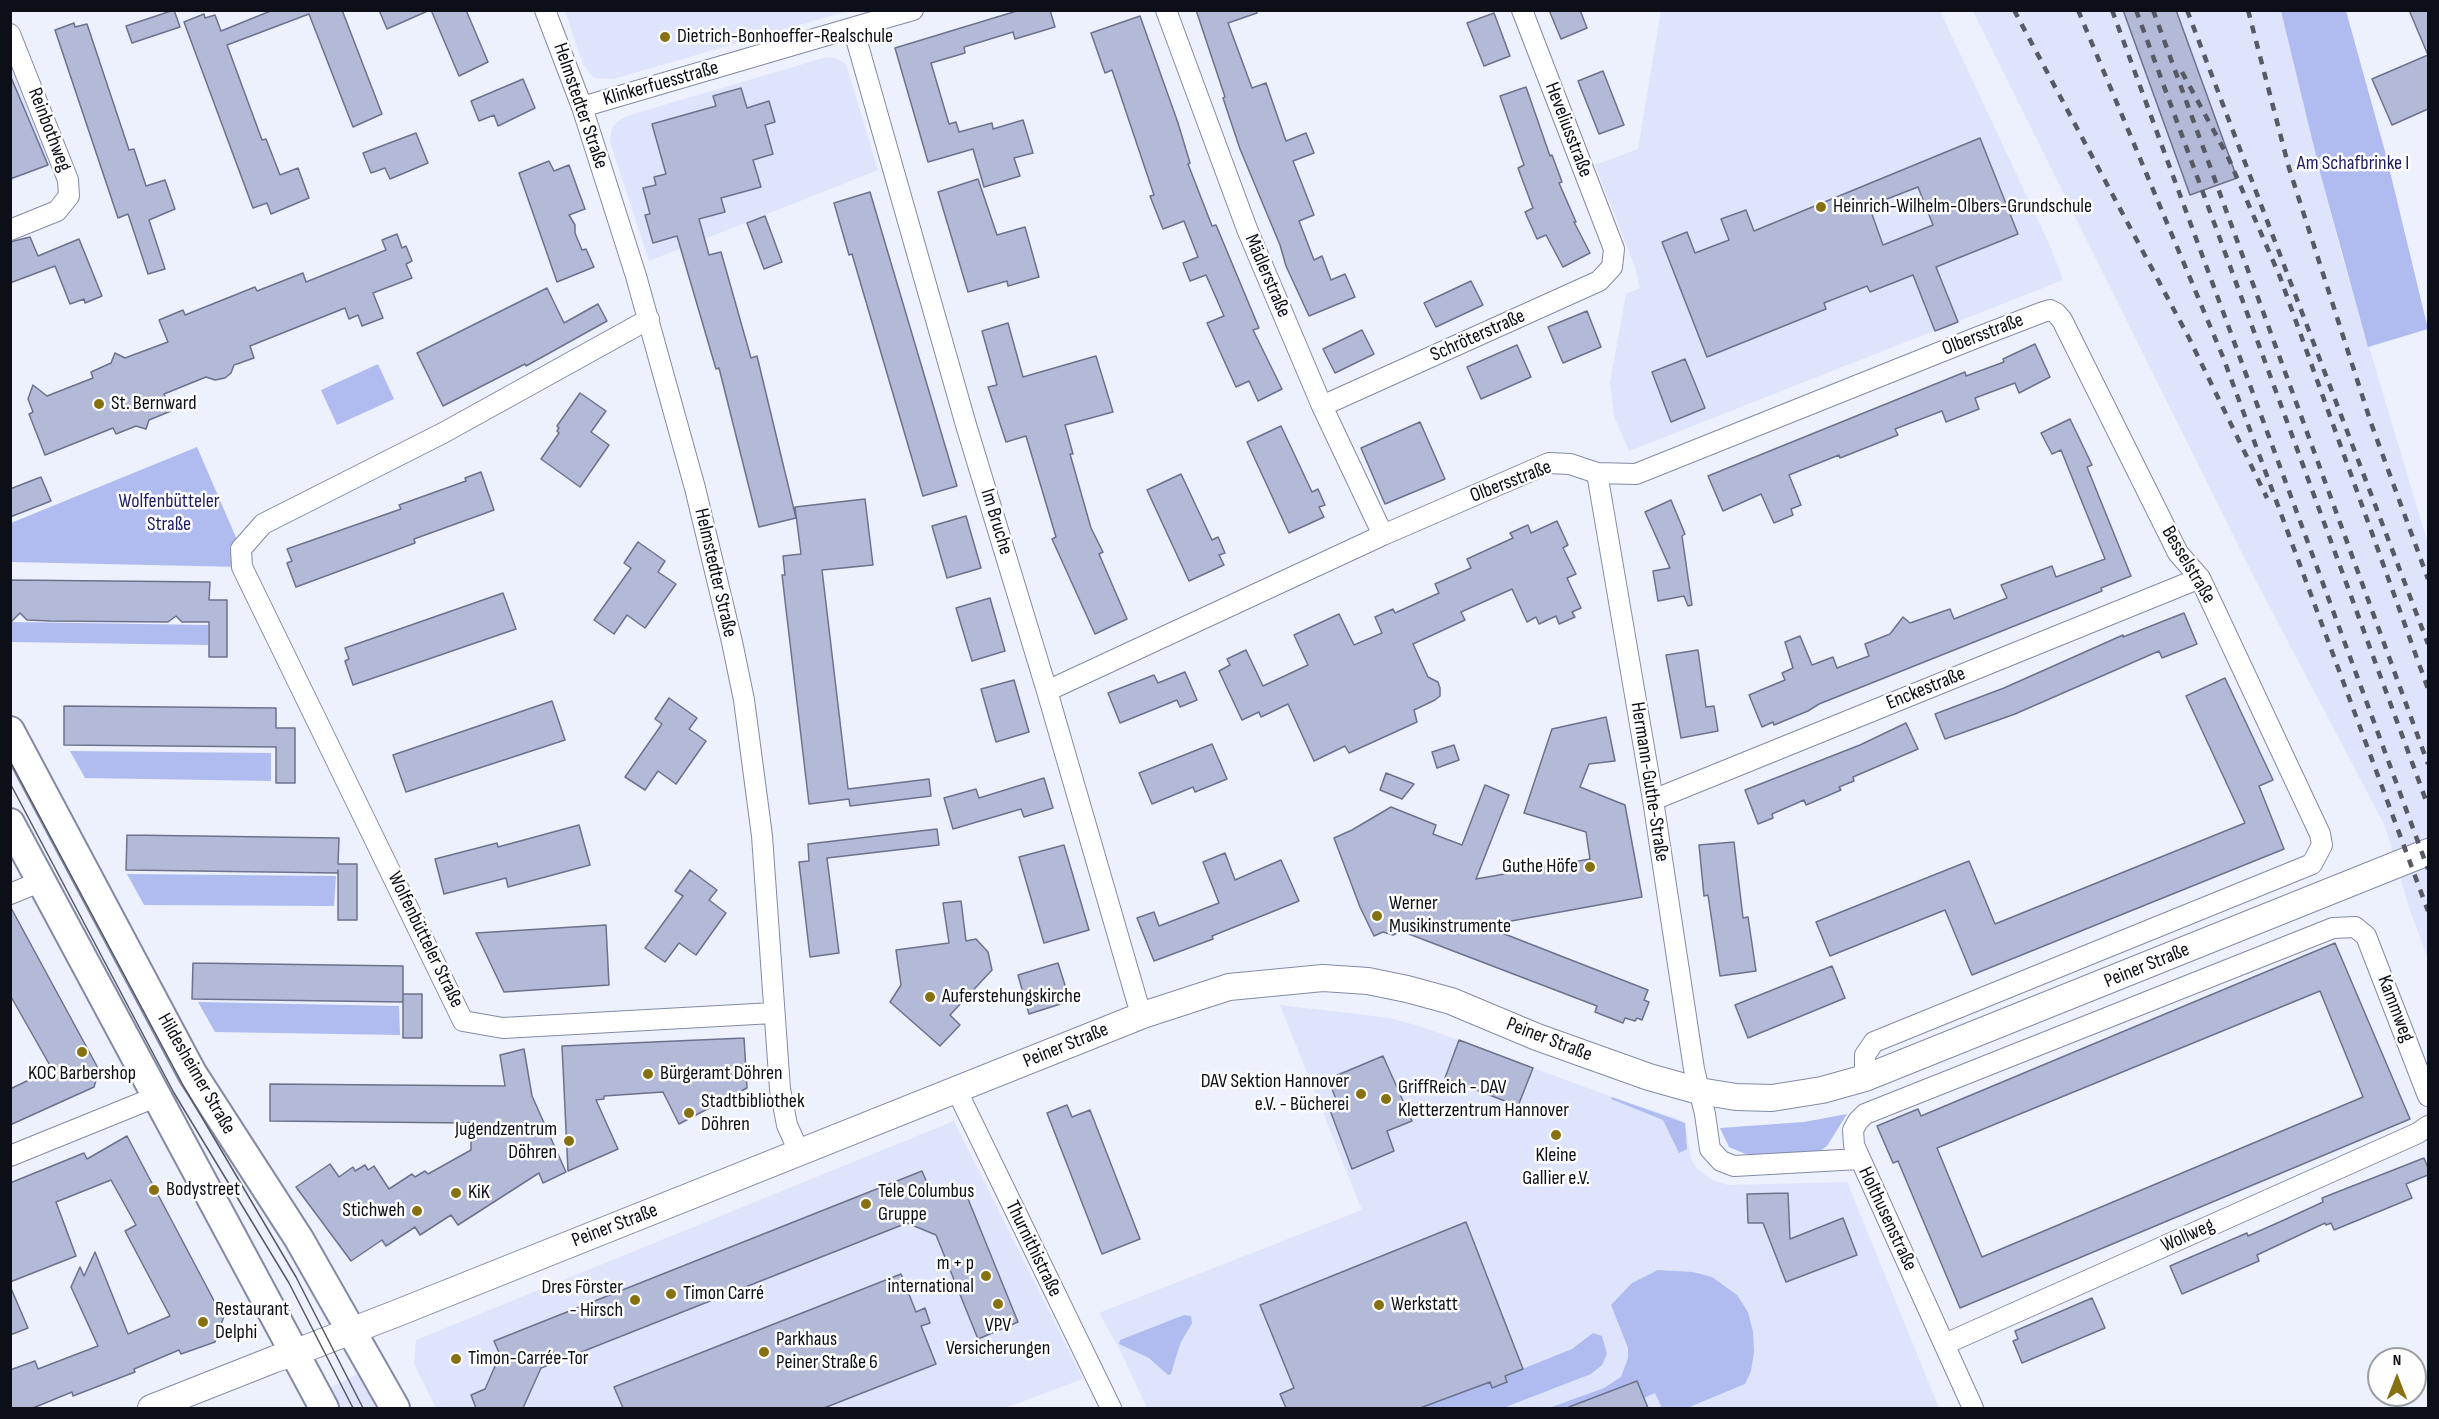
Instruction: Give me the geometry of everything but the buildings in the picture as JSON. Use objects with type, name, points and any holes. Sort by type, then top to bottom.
[{"type":"main road","name":"Hildesheimer Straße","points":[[10,731],[192,1073],[299,1239],[395,1408]]},
{"type":"main road","points":[[10,823],[324,1408]]},
{"type":"street","name":"Helmstedter Straße","points":[[545,10],[582,107],[649,319],[712,554],[744,700],[762,836],[780,1089],[787,1125],[799,1152]]},
{"type":"street","name":"Klinkerfuesstraße","points":[[582,107],[913,10]]},
{"type":"street","name":"Mädlerstraße","points":[[1166,10],[1247,229],[1322,406],[1383,535]]},
{"type":"street","name":"Heveliusstraße","points":[[1522,10],[1614,249]]},
{"type":"street","name":"Im Bruche","points":[[853,28],[966,425],[1143,1015]]},
{"type":"street","name":"Reinbothweg","points":[[10,34],[68,180],[69,196],[57,211],[10,230]]},
{"type":"street","name":"Schröterstraße","points":[[1322,406],[1599,281],[1612,267],[1614,249]]},
{"type":"street","name":"Olbersstraße","points":[[1047,690],[1383,535],[1549,463],[1570,464],[1597,473],[1636,474],[2043,312],[2050,310],[2056,313]]},
{"type":"street","name":"Besselstraße","points":[[2056,313],[2062,320],[2178,553],[2200,578],[2320,834],[2322,845],[2318,854]]},
{"type":"street","name":"Wolfenbütteler Straße","points":[[649,319],[443,433],[263,524],[241,549],[242,567],[464,1021],[503,1028],[773,1013]]},
{"type":"street","name":"Hermann-Guthe-Straße","points":[[1597,473],[1653,800],[1699,1091]]},
{"type":"street","name":"Enckestraße","points":[[1653,800],[2200,578]]},
{"type":"street","name":"Peiner Straße","points":[[152,1408],[1143,1015],[1229,987],[1323,978],[1368,981],[1451,1001],[1537,1037],[1649,1077],[1699,1091],[1736,1097],[1772,1098],[1822,1090],[1865,1078],[2428,852]]},
{"type":"street","name":"Peiner Straße","points":[[1865,1078],[1864,1055],[1874,1042],[2312,864],[2318,854]]},
{"type":"street","points":[[10,894],[42,882]]},
{"type":"street","name":"Peiner Straße","points":[[1859,1159],[1852,1130],[1857,1120],[1865,1114],[2333,928],[2355,927]]},
{"type":"street","name":"Kammweg","points":[[2355,927],[2367,936],[2428,1096]]},
{"type":"street","name":"Thurnithistraße","points":[[956,1089],[1111,1408]]},
{"type":"street","name":"Holthusenstraße","points":[[1699,1091],[1710,1149],[1721,1161],[1734,1166],[1751,1166],[1859,1159],[1973,1408]]},
{"type":"street","points":[[10,1156],[158,1096]]},
{"type":"street","name":"Wollweg","points":[[1945,1344],[2418,1133],[2428,1126]]},
{"type":"shaded area","name":"Dietrich-Bonhoeffer-Realschule","points":[[565,10],[848,11],[613,79],[594,78],[583,64]]},
{"type":"shaded area","name":"Heinrich-Wilhelm-Olbers-Grundschule","points":[[1661,11],[1940,11],[2051,248],[2063,280],[1629,451],[1614,416],[1610,382],[1626,294],[1640,288],[1635,267],[1595,165],[1638,149]]},
{"type":"shaded area","points":[[1973,11],[2281,11],[2341,253],[2428,544],[2428,959],[2410,910],[2385,826],[2255,579]]},
{"type":"shaded area","points":[[827,57],[836,58],[846,64],[878,170],[649,261],[610,142],[612,128],[617,122],[627,116]]},
{"type":"shaded area","points":[[10,60],[52,164],[11,181],[10,181]]},
{"type":"shaded area","points":[[1280,1005],[1390,1018],[1422,1027],[1620,1100],[1676,1118],[1685,1123],[1691,1160],[1712,1180],[1728,1185],[1847,1182],[1939,1408],[1147,1408],[1120,1350],[1099,1313],[1362,1210]]},
{"type":"shaded area","points":[[954,1121],[1083,1379],[1005,1408],[436,1408],[414,1364],[416,1340]]},
{"type":"shaded area","points":[[360,1373],[378,1408],[337,1408],[327,1389]]},
{"type":"green space","name":"Am Schafbrinke I","points":[[2281,11],[2346,11],[2386,155],[2428,329],[2368,347],[2321,176]]},
{"type":"green space","points":[[378,364],[394,399],[337,425],[321,390]]},
{"type":"green space","name":"Wolfenbütteler Straße","points":[[197,447],[241,549],[242,567],[11,562],[11,523]]},
{"type":"green space","points":[[11,622],[208,625],[208,645],[11,642]]},
{"type":"green space","points":[[70,751],[271,753],[271,781],[85,778]]},
{"type":"green space","points":[[127,874],[336,876],[334,906],[144,905]]},
{"type":"green space","points":[[198,1002],[399,1006],[400,1035],[215,1032]]},
{"type":"green space","points":[[1612,1097],[1685,1123],[1687,1149],[1679,1153],[1663,1120],[1611,1099]]},
{"type":"green space","points":[[1847,1114],[1827,1146],[1820,1151],[1748,1155],[1729,1147],[1720,1128],[1804,1122]]},
{"type":"green space","points":[[1658,1270],[1693,1272],[1712,1277],[1737,1295],[1748,1312],[1753,1332],[1754,1352],[1751,1371],[1745,1384],[1687,1408],[1662,1408],[1655,1393],[1644,1398],[1637,1381],[1568,1408],[1549,1408],[1604,1388],[1621,1377],[1628,1358],[1628,1348],[1611,1305],[1632,1283]]},
{"type":"green space","points":[[1184,1315],[1191,1316],[1192,1323],[1180,1344],[1171,1374],[1168,1375],[1149,1358],[1119,1344],[1120,1340]]},
{"type":"green space","points":[[1593,1333],[1602,1336],[1607,1354],[1602,1365],[1591,1374],[1503,1408],[1420,1408],[1490,1382],[1492,1388],[1507,1382],[1505,1376],[1572,1349]]},
{"type":"tram line","points":[[10,761],[184,1087],[296,1277],[363,1408]]},
{"type":"tram line","points":[[10,783],[174,1093],[289,1283],[353,1408]]},
{"type":"railway","points":[[2014,10],[2189,338],[2267,498]]},
{"type":"railway","points":[[2078,10],[2223,357],[2428,911]]},
{"type":"railway","points":[[2112,10],[2428,869]]},
{"type":"railway","points":[[2136,10],[2428,806]]},
{"type":"railway","points":[[2153,10],[2428,764]]},
{"type":"railway","points":[[2187,10],[2428,644]]},
{"type":"railway","points":[[2248,10],[2289,168],[2371,423],[2428,579]]},
{"type":"railway","points":[[2182,72],[2228,157],[2280,277],[2428,689]]},
{"type":"place","name":"Dietrich-Bonhoeffer-Realschule","points":[[665,37]]},
{"type":"place","name":"Heinrich-Wilhelm-Olbers-Grundschule","points":[[1821,207]]},
{"type":"place","name":"St. Bernward","points":[[99,404]]},
{"type":"place","name":"Guthe Höfe","points":[[1590,867]]},
{"type":"place","name":"Werner Musikinstrumente","points":[[1377,916]]},
{"type":"place","name":"Auferstehungskirche","points":[[930,997]]},
{"type":"place","name":"KOC Barbershop","points":[[82,1052]]},
{"type":"place","name":"Bürgeramt Döhren","points":[[648,1074]]},
{"type":"place","name":"DAV Sektion Hannover e.V. - Bücherei","points":[[1361,1094]]},
{"type":"place","name":"GriffReich - DAV Kletterzentrum Hannover","points":[[1386,1099]]},
{"type":"place","name":"Stadtbibliothek Döhren","points":[[689,1113]]},
{"type":"place","name":"Kleine Gallier e.V.","points":[[1556,1135]]},
{"type":"place","name":"Jugendzentrum Döhren","points":[[569,1141]]},
{"type":"place","name":"Bodystreet","points":[[154,1190]]},
{"type":"place","name":"KiK","points":[[456,1193]]},
{"type":"place","name":"Tele Columbus Gruppe","points":[[866,1204]]},
{"type":"place","name":"Stichweh","points":[[417,1211]]},
{"type":"place","name":"m + p international","points":[[986,1276]]},
{"type":"place","name":"Timon Carré","points":[[671,1294]]},
{"type":"place","name":"Dres Förster - Hirsch","points":[[635,1300]]},
{"type":"place","name":"VPV Versicherungen","points":[[998,1304]]},
{"type":"place","name":"Werkstatt","points":[[1379,1305]]},
{"type":"place","name":"Restaurant Delphi","points":[[203,1322]]},
{"type":"place","name":"Parkhaus Peiner Straße 6","points":[[764,1352]]},
{"type":"place","name":"Timon-Carrée-Tor","points":[[456,1359]]}]
